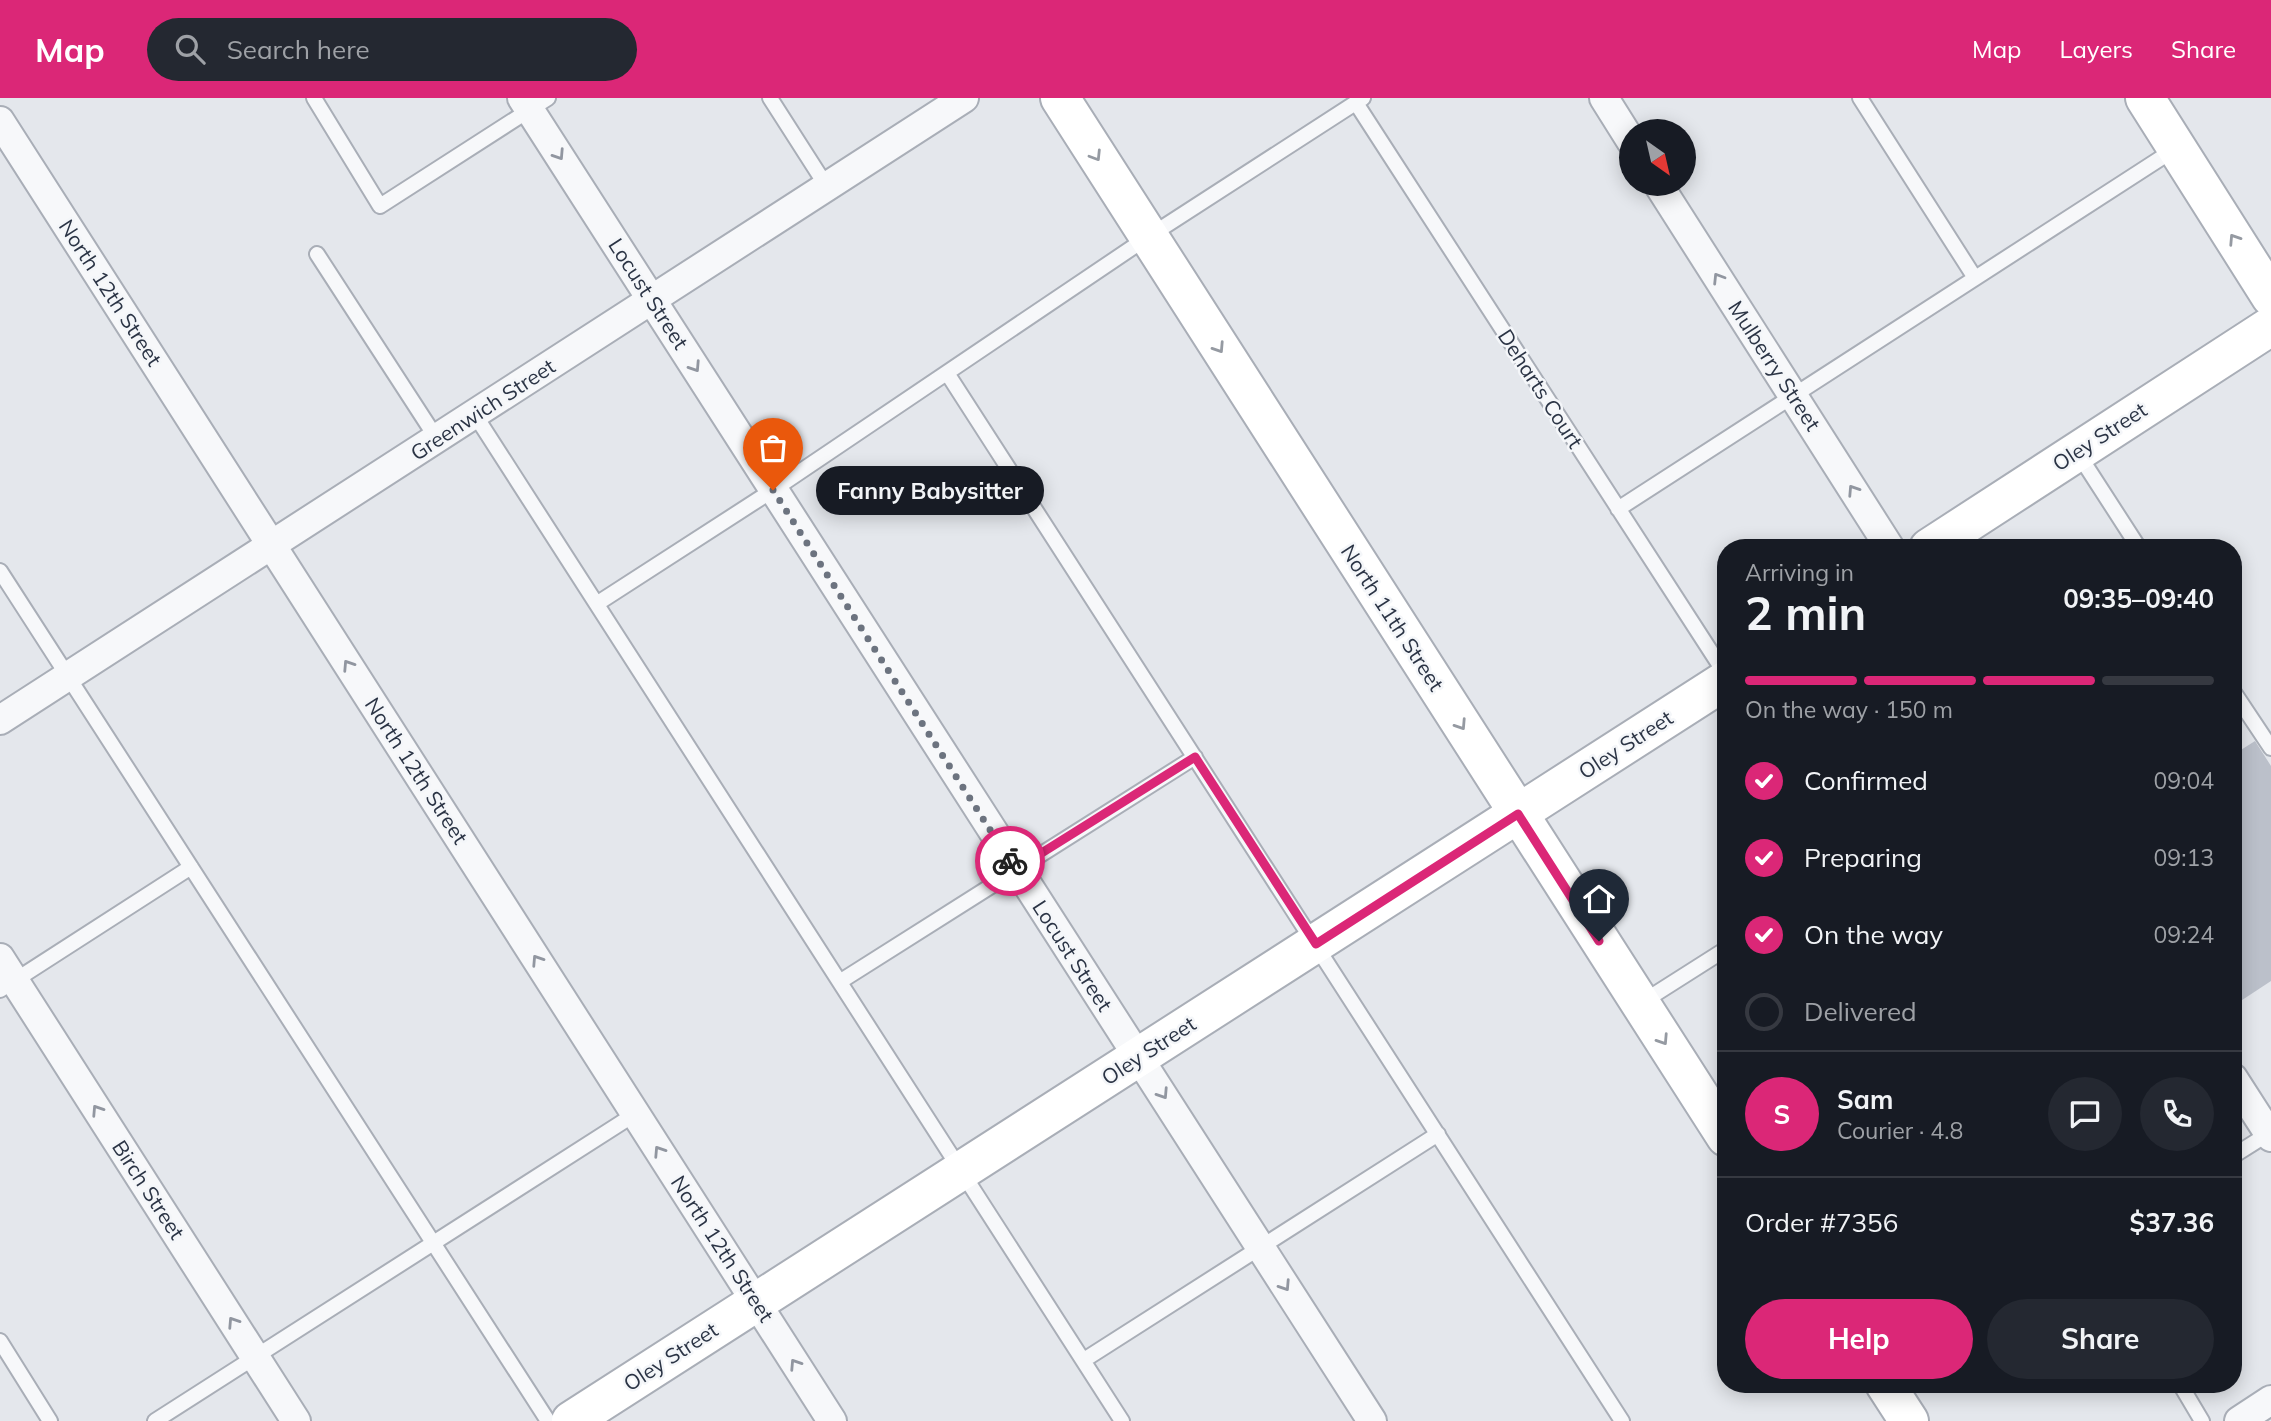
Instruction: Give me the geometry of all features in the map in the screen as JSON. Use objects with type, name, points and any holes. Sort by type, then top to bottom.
[{"type":"street","name":"Greenwich Street","points":[[0,720],[964,98]]},
{"type":"street","name":"North 11th Street","points":[[1060,98],[1717,1123]]},
{"type":"street","points":[[1604,98],[1619,122]]},
{"type":"street","points":[[2145,98],[2271,297]]},
{"type":"street","name":"Locust Street","points":[[533,102],[653,301],[773,490],[1372,1421]]},
{"type":"street","name":"North 12th Street","points":[[0,121],[832,1421]]},
{"type":"street","name":"Mulberry Street","points":[[1666,196],[1884,539]]},
{"type":"street","name":"Oley Street","points":[[1943,539],[2271,326]]},
{"type":"street","name":"Oley Street","points":[[571,1421],[1518,814],[1717,683]]},
{"type":"street","name":"Birch Street","points":[[5,976],[296,1421]]},
{"type":"street","points":[[2242,1092],[2270,1134]]},
{"type":"street","points":[[1891,1393],[1909,1421]]},
{"type":"street","points":[[2239,1421],[2271,1400]]},
{"type":"lane","points":[[313,98],[380,206],[533,102]]},
{"type":"lane","points":[[770,98],[827,187]]},
{"type":"lane","points":[[1860,98],[1975,278]]},
{"type":"lane","points":[[598,603],[773,490],[1147,237],[1359,100]]},
{"type":"lane","name":"Deharts Court","points":[[1359,100],[1717,663]]},
{"type":"lane","points":[[1618,509],[2176,148]]},
{"type":"lane","points":[[317,254],[437,439]]},
{"type":"lane","points":[[947,373],[1622,1421]]},
{"type":"lane","points":[[475,415],[1122,1421]]},
{"type":"lane","points":[[2077,451],[2133,539]]},
{"type":"lane","points":[[0,571],[548,1421]]},
{"type":"lane","points":[[2242,704],[2271,748]]},
{"type":"lane","points":[[841,981],[1195,757]]},
{"type":"lane","points":[[5,976],[191,867]]},
{"type":"lane","points":[[1640,1004],[1717,955]]},
{"type":"lane","points":[[155,1421],[635,1114]]},
{"type":"lane","points":[[1084,1360],[1438,1134]]},
{"type":"lane","points":[[2242,1151],[2270,1134]]},
{"type":"lane","points":[[0,1341],[50,1421]]},
{"type":"lane","points":[[2185,1393],[2202,1421]]},
{"type":"building","points":[[2255,741],[2271,766],[2271,981],[2242,1000],[2242,749]]},
{"type":"way so far","points":[[773,490],[1010,861]]},
{"type":"place","name":"Fanny Babysitter","points":[[773,490]]},
{"type":"route","points":[[1010,861],[1016,869],[1195,757],[1316,944],[1518,814],[1599,941]]}]
